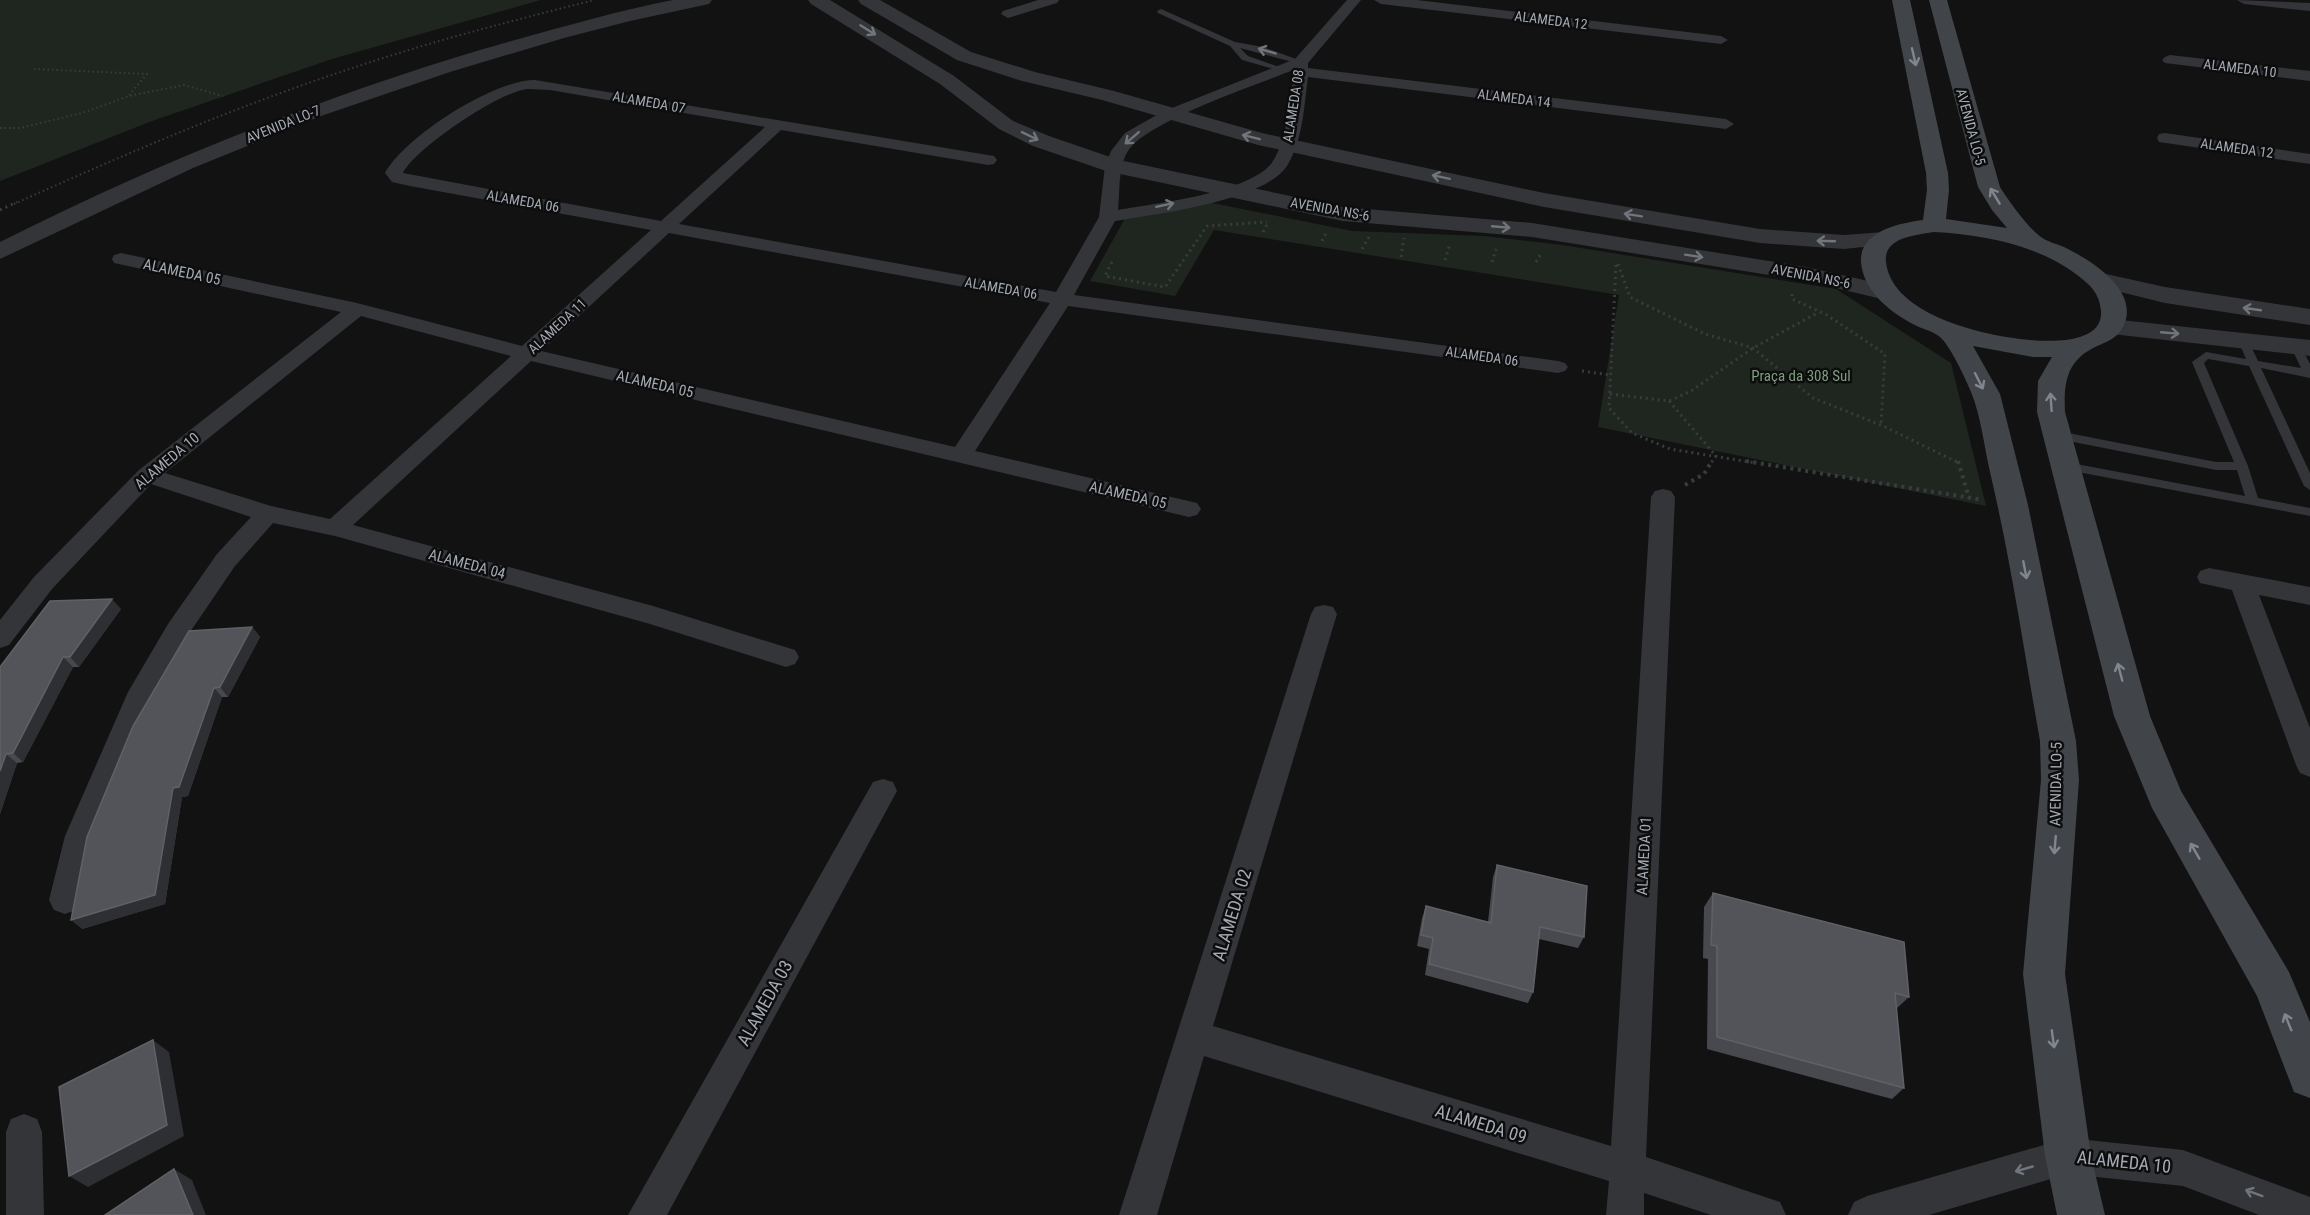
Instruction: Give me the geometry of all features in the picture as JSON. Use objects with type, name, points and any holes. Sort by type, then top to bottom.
[{"type":"main road","points":[[1901,0],[1937,173],[1938,190],[1934,225]]},
{"type":"main road","name":"AVENIDA LO-5","points":[[1938,0],[1989,187],[2001,206],[2031,242]]},
{"type":"main road","points":[[1934,225],[1965,226],[1998,232],[2031,242],[2068,258],[2097,279],[2111,296],[2116,312],[2111,327],[2099,339],[2078,346],[2039,349],[2005,345],[1949,331],[1924,319],[1886,292],[1873,272],[1873,253],[1884,239],[1905,230],[1934,225]]},
{"type":"main road","name":"AVENIDA LO-5","points":[[1949,331],[1968,359],[1986,394],[2013,505],[2058,741],[2060,780],[2044,974],[2068,1156],[2081,1215]]},
{"type":"main road","points":[[2078,346],[2055,368],[2049,386],[2051,412],[2132,716],[2165,797],[2274,986],[2310,1076]]},
{"type":"street","name":"AVENIDA LO-7","points":[[577,27],[641,0]]},
{"type":"street","name":"AVENIDA LO-7","points":[[0,252],[164,173],[294,118],[430,70],[577,27],[703,0]]},
{"type":"street","name":"AVENIDA NS-6","points":[[817,0],[947,80],[1006,125],[1041,141],[1114,165],[1355,215],[1532,230],[1806,274],[1886,292]]},
{"type":"street","points":[[867,0],[964,56],[1029,77],[1107,95],[1258,139],[1544,200],[1760,236],[1844,242],[1884,239]]},
{"type":"street","points":[[1008,14],[1052,0]]},
{"type":"street","points":[[1300,67],[1354,0]]},
{"type":"street","name":"ALAMEDA 12","points":[[1381,0],[1721,40]]},
{"type":"street","points":[[2244,0],[2310,7]]},
{"type":"street","name":"ALAMEDA 10","points":[[2170,60],[2310,76]]},
{"type":"street","name":"ALAMEDA 08","points":[[961,455],[1062,299],[1108,217],[1114,165],[1119,151],[1131,137],[1168,114],[1281,69],[1300,67],[1288,144],[1278,166],[1269,176],[1258,183],[1236,191],[1108,217]]},
{"type":"street","name":"ALAMEDA 14","points":[[1300,67],[1726,124]]},
{"type":"street","name":"ALAMEDA 07","points":[[447,187],[398,178],[394,173],[395,167],[415,148],[481,102],[519,85],[580,91],[988,160]]},
{"type":"street","name":"ALAMEDA 11","points":[[335,528],[778,124]]},
{"type":"street","name":"ALAMEDA 12","points":[[2165,138],[2310,159]]},
{"type":"street","name":"ALAMEDA 06","points":[[447,187],[1062,299],[1558,367]]},
{"type":"street","name":"ALAMEDA 05","points":[[121,259],[357,309],[527,354],[1189,509]]},
{"type":"street","points":[[2097,279],[2165,294],[2310,317]]},
{"type":"street","name":"ALAMEDA 10","points":[[0,638],[43,583],[147,475],[357,309]]},
{"type":"street","points":[[2111,327],[2243,340],[2306,361]]},
{"type":"street","name":"ALAMEDA 04","points":[[147,475],[268,514],[335,528],[653,615],[786,657]]},
{"type":"street","name":"ALAMEDA 01","points":[[1625,1215],[1663,497]]},
{"type":"street","points":[[65,900],[80,836],[142,692],[177,631],[226,560],[268,514]]},
{"type":"street","points":[[2209,577],[2310,596]]},
{"type":"street","points":[[2242,583],[2310,765]]},
{"type":"street","name":"ALAMEDA 02","points":[[1138,1215],[1324,614]]},
{"type":"street","name":"ALAMEDA 03","points":[[647,1215],[884,791]]},
{"type":"street","name":"ALAMEDA 09","points":[[1194,1037],[1627,1169],[1767,1215]]},
{"type":"street","points":[[24,1132],[25,1215]]},
{"type":"street","name":"ALAMEDA 10","points":[[1867,1215],[2068,1156],[2183,1168],[2308,1215]]},
{"type":"lane","points":[[1161,11],[1233,44],[1260,49],[1300,67]]},
{"type":"lane","points":[[1233,44],[1245,58],[1281,69]]},
{"type":"lane","points":[[2243,340],[2310,486]]},
{"type":"lane","points":[[2253,502],[2242,466],[2198,362],[2206,355],[2255,364],[2306,361]]},
{"type":"lane","points":[[2062,451],[2216,466],[2242,466]]},
{"type":"lane","points":[[2062,451],[2253,502],[2310,512]]},
{"type":"path","points":[[34,69],[147,74],[129,96]]},
{"type":"path","points":[[0,128],[20,128],[82,113],[129,96],[184,85],[223,96]]},
{"type":"path","points":[[1248,218],[1278,223]]},
{"type":"path","points":[[1263,232],[1268,222]]},
{"type":"path","points":[[1114,258],[1105,276],[1165,287],[1207,226],[1268,222]]},
{"type":"path","points":[[1318,229],[1328,231],[1322,242]]},
{"type":"path","points":[[1359,236],[1369,236],[1362,249]]},
{"type":"path","points":[[1401,256],[1404,238]]},
{"type":"path","points":[[1445,261],[1451,240]]},
{"type":"path","points":[[1492,262],[1498,242]]},
{"type":"path","points":[[1969,498],[1958,461],[1881,425],[1813,398],[1753,348],[1705,334],[1630,297],[1616,258],[1609,408],[1632,433],[1670,449],[1716,456],[1969,498],[2013,505]]},
{"type":"path","points":[[1792,287],[1792,299],[1820,312],[1886,354],[1881,425]]},
{"type":"path","points":[[1610,394],[1669,400],[1691,391],[1753,348],[1820,312]]},
{"type":"path","points":[[1558,367],[1611,375]]},
{"type":"path","points":[[1669,400],[1716,456]]},
{"type":"path","points":[[1663,497],[1704,474],[1716,456]]},
{"type":"green space","points":[[0,0],[541,0],[332,59],[152,121],[0,181]]},
{"type":"green space","name":"Praça da 308 Sul","points":[[1202,201],[1352,231],[1484,236],[1562,245],[1836,289],[1951,363],[1986,506],[1598,427],[1619,295],[1214,230],[1175,296],[1090,281],[1127,215]]},
{"type":"building","points":[[112,599],[70,657],[63,657],[13,753],[6,754],[0,771],[0,667],[50,601]]},
{"type":"building","points":[[252,627],[220,687],[214,688],[179,787],[173,788],[155,895],[71,920],[87,837],[133,726],[189,631]]},
{"type":"building","points":[[1497,865],[1587,886],[1584,937],[1540,927],[1533,992],[1429,964],[1433,938],[1421,935],[1426,906],[1491,923]]},
{"type":"building","points":[[1713,893],[1904,942],[1909,997],[1895,993],[1904,1088],[1717,1037],[1717,946],[1711,945]]},
{"type":"building","points":[[153,1040],[167,1125],[69,1176],[59,1087]]},
{"type":"building","points":[[174,1169],[193,1215],[105,1215]]}]
